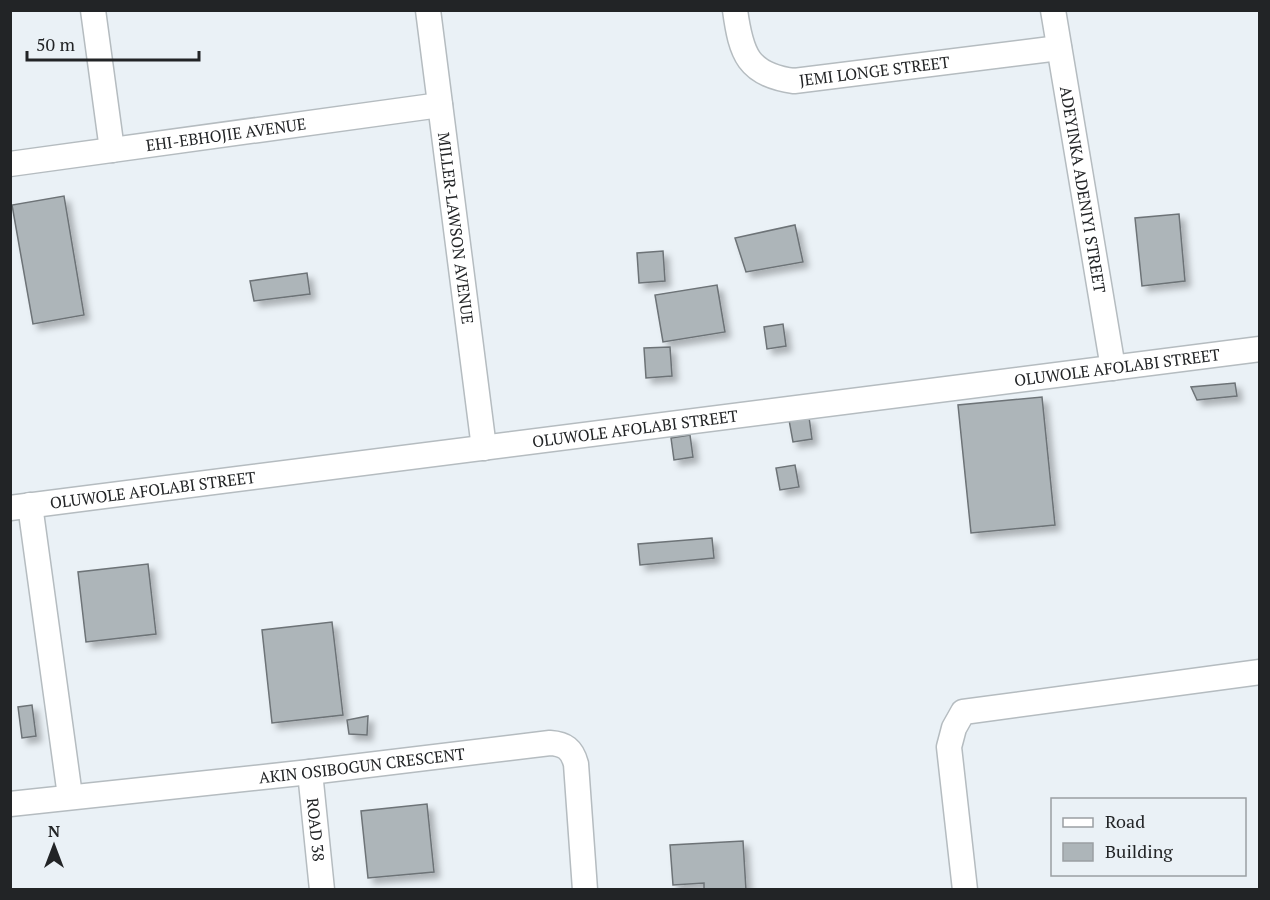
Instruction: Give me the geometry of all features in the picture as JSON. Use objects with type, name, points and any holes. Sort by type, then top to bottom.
[{"type":"street","points":[[93,10],[112,150]]},
{"type":"street","name":"MILLER-LAWSON AVENUE","points":[[428,10],[484,448]]},
{"type":"street","name":"JEMI LONGE STREET","points":[[735,10],[737,28],[745,52],[752,64],[764,74],[794,81],[1059,48]]},
{"type":"street","name":"ADEYINKA ADENIYI STREET","points":[[1053,10],[1113,368]]},
{"type":"street","name":"EHI-EBHOJIE AVENUE","points":[[10,164],[440,105]]},
{"type":"street","name":"OLUWOLE AFOLABI STREET","points":[[20,507],[1260,349]]},
{"type":"street","points":[[20,507],[70,796]]},
{"type":"street","points":[[965,890],[949,747],[954,728],[963,712],[1260,672]]},
{"type":"street","name":"AKIN OSIBOGUN CRESCENT","points":[[10,804],[310,772],[550,742],[568,748],[574,755],[585,890]]},
{"type":"street","name":"ROAD 38","points":[[310,772],[322,890]]},
{"type":"building","points":[[64,196],[84,315],[33,324],[12,205]]},
{"type":"building","points":[[1179,214],[1185,281],[1142,286],[1135,218]]},
{"type":"building","points":[[795,225],[803,262],[746,272],[735,238]]},
{"type":"building","points":[[663,251],[665,281],[639,283],[637,253]]},
{"type":"building","points":[[307,273],[310,294],[254,301],[250,281]]},
{"type":"building","points":[[717,285],[725,332],[663,342],[655,295]]},
{"type":"building","points":[[783,324],[786,346],[767,349],[764,327]]},
{"type":"building","points":[[670,347],[672,376],[646,378],[644,348]]},
{"type":"building","points":[[1235,383],[1237,396],[1197,400],[1191,387]]},
{"type":"building","points":[[1042,397],[1055,525],[971,533],[958,405]]},
{"type":"building","points":[[809,417],[812,439],[793,442],[789,420]]},
{"type":"building","points":[[690,435],[693,457],[674,460],[671,438]]},
{"type":"building","points":[[795,465],[799,487],[780,490],[776,468]]},
{"type":"building","points":[[712,538],[714,558],[640,565],[638,544]]},
{"type":"building","points":[[148,564],[156,634],[86,642],[78,572]]},
{"type":"building","points":[[332,622],[343,715],[272,723],[262,630]]},
{"type":"building","points":[[32,705],[36,736],[22,738],[18,707]]},
{"type":"building","points":[[368,716],[367,735],[349,734],[347,720]]},
{"type":"building","points":[[427,804],[434,872],[368,878],[361,811]]},
{"type":"building","points":[[743,841],[746,890],[704,890],[704,883],[673,885],[670,845]]}]
